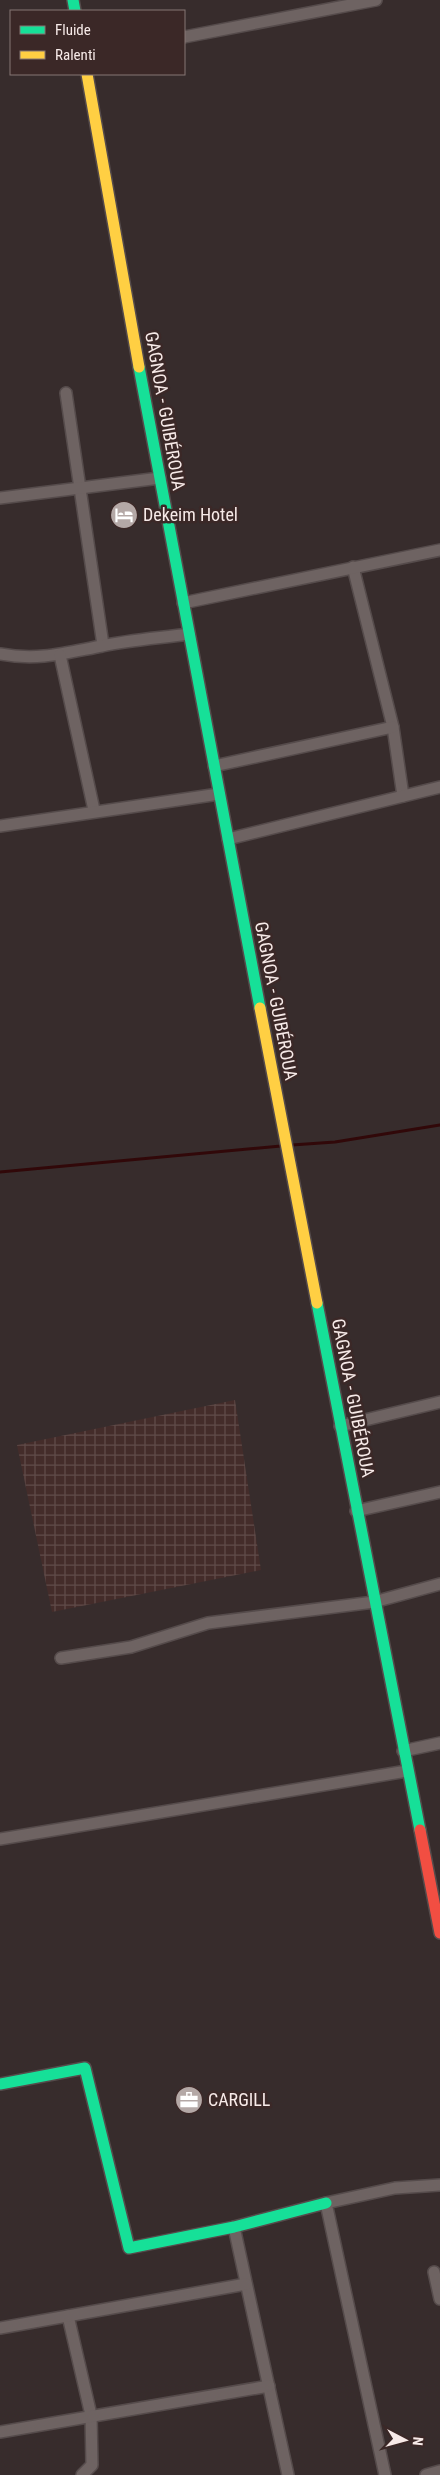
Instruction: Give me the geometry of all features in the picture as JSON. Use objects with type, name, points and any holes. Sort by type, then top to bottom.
[{"type":"main road","name":"GAGNOA - GUIBÉROUA","points":[[87,75],[219,794],[403,1751],[436,1894],[440,1932]]},
{"type":"main road","points":[[0,2084],[85,2068],[129,2248],[234,2227],[326,2203]]},
{"type":"street","points":[[185,37],[376,0]]},
{"type":"street","points":[[66,393],[78,487],[103,645]]},
{"type":"street","points":[[0,498],[160,478]]},
{"type":"street","points":[[183,603],[440,550]]},
{"type":"street","points":[[353,567],[393,727],[403,796]]},
{"type":"street","points":[[0,654],[24,658],[60,655],[103,645],[189,634]]},
{"type":"street","points":[[60,655],[94,810]]},
{"type":"street","points":[[214,766],[393,727]]},
{"type":"street","points":[[228,839],[440,787]]},
{"type":"street","points":[[0,826],[94,810],[219,794]]},
{"type":"street","points":[[340,1426],[440,1402]]},
{"type":"street","points":[[356,1511],[440,1492]]},
{"type":"street","points":[[61,1658],[131,1647],[208,1623],[374,1602],[440,1584]]},
{"type":"street","points":[[403,1751],[440,1743]]},
{"type":"street","points":[[0,1839],[407,1771]]},
{"type":"street","points":[[385,2475],[326,2203],[395,2188],[440,2185]]},
{"type":"street","points":[[234,2227],[288,2475]]},
{"type":"street","points":[[434,2272],[440,2299]]},
{"type":"street","points":[[0,2317],[5,2327],[246,2284]]},
{"type":"street","points":[[68,2316],[91,2415],[92,2465],[82,2475]]},
{"type":"street","points":[[0,2432],[269,2386]]},
{"type":"street","points":[[426,2475],[440,2471]]},
{"type":"shaded area","points":[[235,1400],[261,1570],[52,1612],[17,1445]]},
{"type":"waterway","points":[[292,1145],[335,1142],[440,1125]]},
{"type":"waterway","points":[[0,1172],[281,1146]]},
{"type":"traffic: fast","points":[[73,0],[75,10]]},
{"type":"traffic: fast","points":[[139,367],[260,1008]]},
{"type":"traffic: fast","points":[[317,1303],[420,1830]]},
{"type":"traffic: fast","points":[[0,2084],[85,2068],[129,2248],[234,2227],[326,2203]]},
{"type":"traffic: slow","points":[[87,75],[139,367]]},
{"type":"traffic: slow","points":[[260,1008],[317,1303]]},
{"type":"traffic: jam","points":[[420,1830],[440,1933]]},
{"type":"place","name":"Dekeim Hotel","points":[[124,515]]},
{"type":"place","name":"CARGILL","points":[[189,2100]]}]
